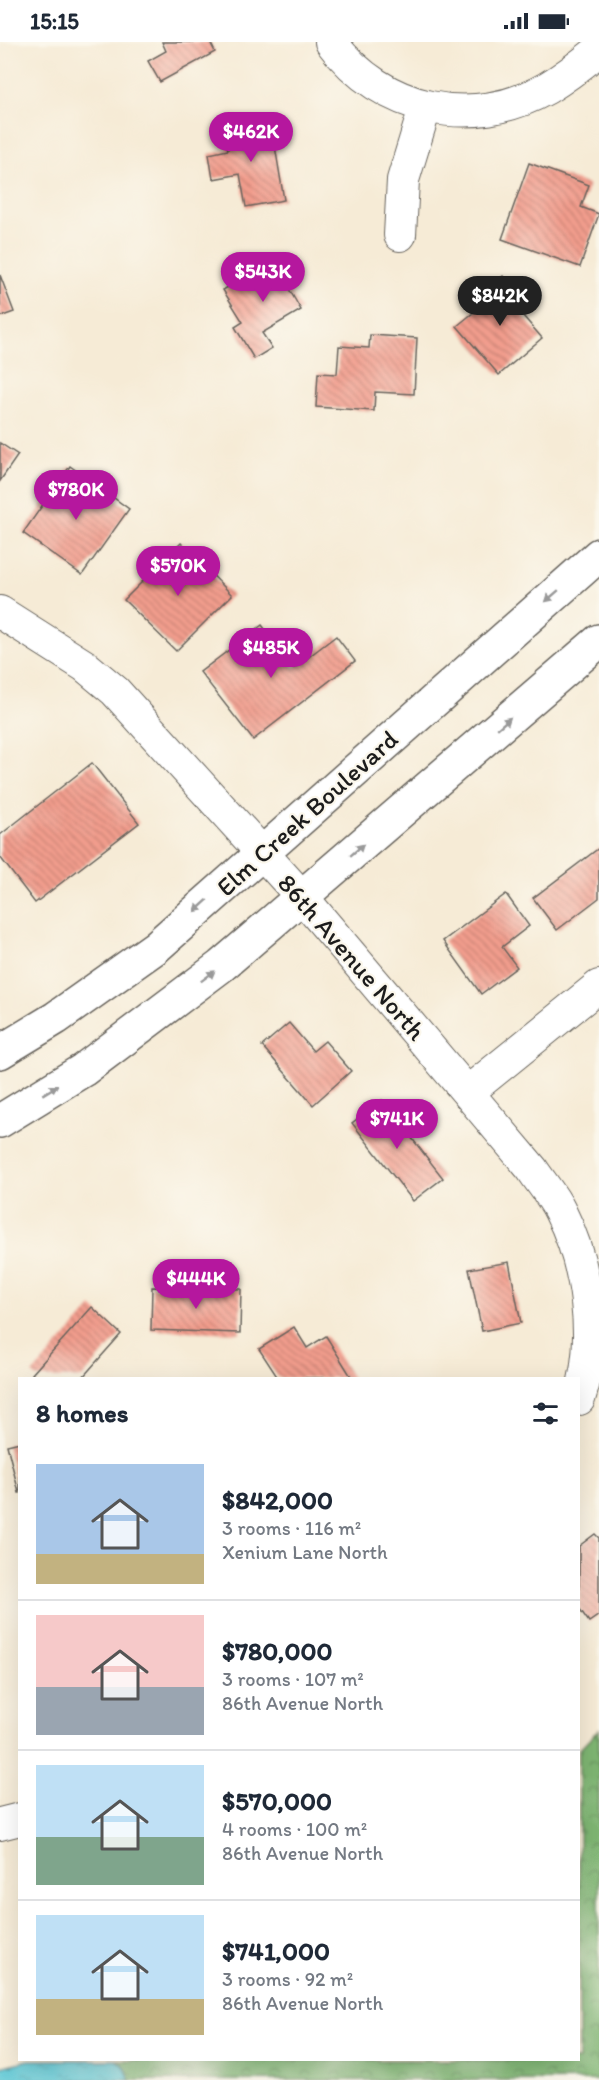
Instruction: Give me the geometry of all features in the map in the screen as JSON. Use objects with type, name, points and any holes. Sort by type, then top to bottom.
[{"type":"main road","name":"Elm Creek Boulevard","points":[[0,1052],[56,1018],[156,947],[599,555]]},
{"type":"main road","points":[[0,1120],[83,1070],[221,966],[599,641]]},
{"type":"street","points":[[331,42],[342,56],[373,84],[425,108],[455,112],[480,111],[515,102],[545,88],[599,51]]},
{"type":"street","points":[[400,235],[403,180],[425,108]]},
{"type":"street","name":"86th Avenue North","points":[[0,612],[77,660],[115,691],[302,897],[532,1169],[560,1210],[578,1255],[586,1302],[588,1351],[580,1394]]},
{"type":"street","points":[[468,1092],[599,986]]},
{"type":"street","points":[[0,1824],[18,1820]]},
{"type":"green space","points":[[599,1729],[599,2080],[130,2080],[125,2067],[117,2061],[580,2061],[580,1749]]},
{"type":"water","points":[[25,2061],[117,2061],[125,2067],[130,2080],[0,2080],[0,2067]]},
{"type":"building","points":[[162,42],[210,42],[215,52],[160,82],[148,61],[166,51]]},
{"type":"building","points":[[271,122],[284,200],[246,207],[240,174],[213,179],[209,154],[228,150],[224,130]]},
{"type":"building","points":[[529,163],[589,185],[581,207],[599,214],[580,267],[502,239]]},
{"type":"building","points":[[279,256],[296,285],[289,289],[301,310],[262,333],[272,348],[254,359],[235,327],[243,322],[223,290]]},
{"type":"building","points":[[0,275],[14,312],[0,317]]},
{"type":"building","points":[[503,276],[525,302],[517,309],[542,338],[499,375],[457,326],[479,308],[473,301]]},
{"type":"building","points":[[370,335],[417,338],[414,394],[375,392],[374,411],[316,407],[318,373],[337,374],[339,346],[369,348]]},
{"type":"building","points":[[0,443],[18,455],[0,481]]},
{"type":"building","points":[[70,466],[129,509],[82,575],[23,533]]},
{"type":"building","points":[[181,543],[232,595],[176,651],[124,600]]},
{"type":"building","points":[[262,625],[294,668],[336,636],[355,661],[253,740],[200,672]]},
{"type":"building","points":[[92,763],[139,823],[35,903],[0,857],[0,835]]},
{"type":"building","points":[[599,848],[599,898],[557,930],[533,898]]},
{"type":"building","points":[[506,894],[529,926],[502,947],[517,967],[481,994],[443,941]]},
{"type":"building","points":[[289,1023],[313,1051],[325,1041],[351,1071],[313,1105],[262,1046]]},
{"type":"building","points":[[382,1100],[443,1178],[413,1201],[352,1123]]},
{"type":"building","points":[[509,1262],[521,1323],[482,1331],[469,1269]]},
{"type":"building","points":[[152,1287],[241,1289],[240,1333],[151,1330]]},
{"type":"building","points":[[92,1307],[121,1334],[83,1377],[36,1377],[32,1374]]},
{"type":"building","points":[[294,1327],[307,1348],[326,1336],[351,1377],[277,1377],[259,1349]]},
{"type":"building","points":[[18,1442],[18,1489],[7,1445]]},
{"type":"building","points":[[595,1534],[599,1538],[599,1615],[589,1622],[580,1609],[580,1545]]}]
